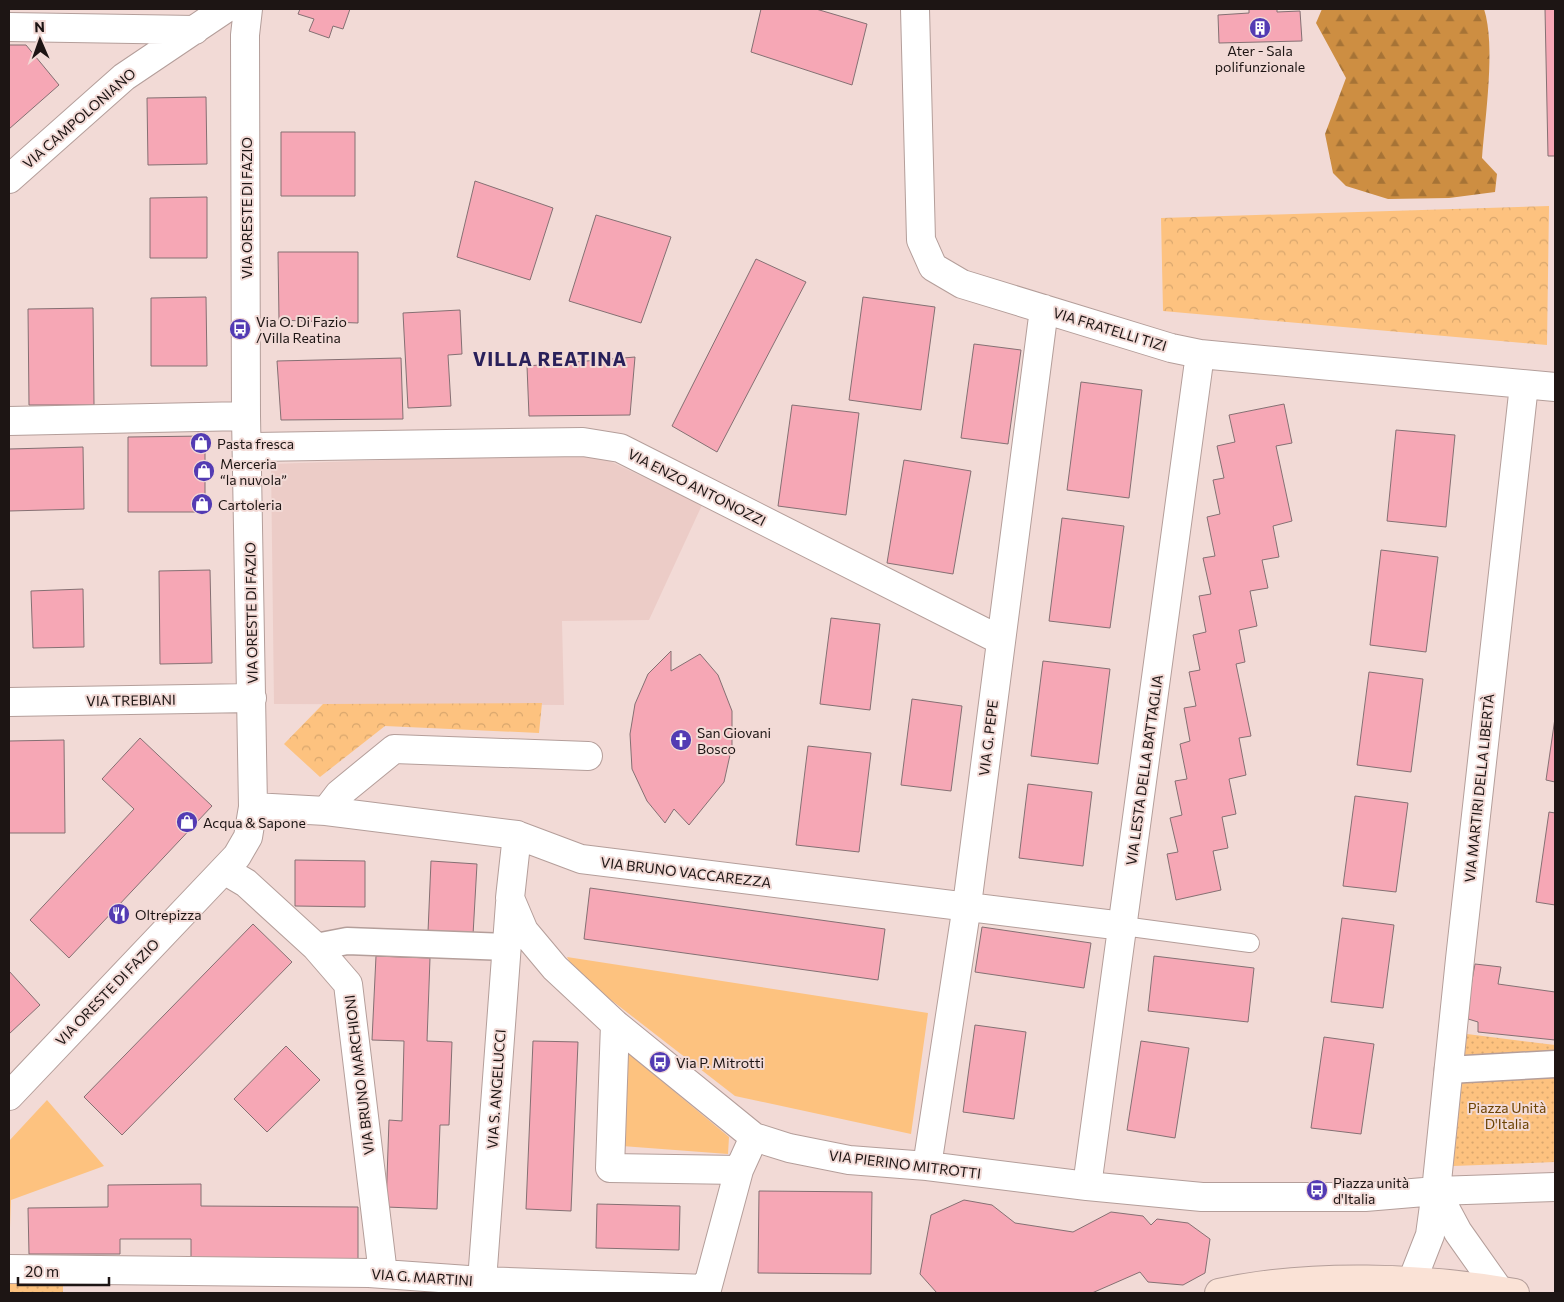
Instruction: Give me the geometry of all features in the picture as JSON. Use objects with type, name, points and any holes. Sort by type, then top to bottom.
[{"type":"main road","points":[[1219,1293],[1330,1279],[1412,1281],[1507,1292]]},
{"type":"street","name":"VIA CAMPOLONIANO","points":[[9,179],[124,77],[224,9]]},
{"type":"street","points":[[232,9],[246,22]]},
{"type":"street","name":"VIA FRATELLI TIZI","points":[[915,9],[921,240],[933,268],[962,284],[1171,348],[1200,354],[1555,388]]},
{"type":"street","name":"VIA ORESTE DI FAZIO","points":[[9,1096],[237,856],[248,837],[253,807],[246,416],[246,22]]},
{"type":"street","points":[[9,27],[194,30]]},
{"type":"street","name":"VIA G. PEPE","points":[[927,1166],[968,905],[1000,640],[1044,309]]},
{"type":"street","name":"VIA LESTA DELLA BATTAGLIA","points":[[1086,1186],[1200,354]]},
{"type":"street","name":"VIA MARTIRI DELLA LIBERTÀ","points":[[1436,1191],[1524,384]]},
{"type":"street","points":[[9,421],[246,416]]},
{"type":"street","name":"VIA ENZO ANTONOZZI","points":[[247,447],[584,442],[620,448],[1000,640]]},
{"type":"street","name":"VIA TREBIANI","points":[[9,702],[252,698]]},
{"type":"street","points":[[326,811],[339,794],[394,749],[588,756]]},
{"type":"street","name":"VIA BRUNO VACCAREZZA","points":[[253,807],[326,811],[516,834],[581,859],[968,905],[1123,926]]},
{"type":"street","name":"VIA PIERINO MITROTTI","points":[[516,834],[510,898],[524,931],[555,968],[615,1024],[754,1137],[789,1148],[849,1160],[927,1166],[1086,1186],[1202,1197],[1365,1197],[1436,1191],[1555,1187]]},
{"type":"street","name":"VIA BRUNO MARCHIONI","points":[[224,870],[246,884],[316,947],[348,984],[383,1274]]},
{"type":"street","name":"VIA S. ANGELUCCI","points":[[482,1281],[510,898]]},
{"type":"street","points":[[316,947],[347,941],[507,947]]},
{"type":"street","points":[[615,1024],[610,1168],[739,1170]]},
{"type":"street","points":[[1448,1070],[1555,1064]]},
{"type":"street","name":"VIA G. MARTINI","points":[[9,1269],[383,1274],[482,1281],[706,1289],[739,1170],[754,1137]]},
{"type":"street","points":[[1412,1281],[1430,1235],[1436,1191]]},
{"type":"street","points":[[1436,1191],[1458,1232],[1507,1292]]},
{"type":"lane","points":[[1123,926],[1250,943]]},
{"type":"shaded area","points":[[534,455],[597,455],[702,505],[649,620],[562,621],[564,705],[274,704],[271,464]]},
{"type":"green space","points":[[1322,9],[1484,9],[1489,42],[1489,62],[1482,158],[1497,174],[1495,192],[1449,198],[1388,199],[1346,186],[1333,173],[1325,134],[1346,78],[1316,23]]},
{"type":"green space","points":[[1549,206],[1547,345],[1163,311],[1161,218]]},
{"type":"green space","points":[[542,703],[539,733],[385,726],[320,777],[284,744],[323,704]]},
{"type":"green space","points":[[567,957],[928,1013],[911,1134],[735,1096],[575,972]]},
{"type":"green space","name":"Piazza Unità D'Italia","points":[[1467,1034],[1555,1045],[1555,1162],[1453,1166]]},
{"type":"green space","points":[[628,1053],[729,1137],[728,1154],[622,1146]]},
{"type":"green space","points":[[47,1100],[104,1166],[11,1200],[9,1255],[9,1141]]},
{"type":"green space","points":[[9,1280],[63,1281],[63,1293],[9,1293]]},
{"type":"building","points":[[300,9],[350,9],[343,29],[333,26],[329,38],[309,31],[314,19],[298,14]]},
{"type":"building","points":[[761,9],[816,9],[867,24],[852,85],[751,52]]},
{"type":"building","name":"Ater - Sala polifunzionale","points":[[1249,9],[1277,9],[1277,12],[1300,11],[1302,41],[1219,43],[1218,15],[1249,13]]},
{"type":"building","points":[[1545,9],[1555,9],[1555,156],[1548,156]]},
{"type":"building","points":[[9,45],[26,45],[59,85],[9,129]]},
{"type":"building","points":[[206,97],[207,164],[148,165],[147,98]]},
{"type":"building","points":[[281,132],[355,132],[355,196],[281,196]]},
{"type":"building","points":[[475,181],[553,208],[530,280],[457,257]]},
{"type":"building","points":[[207,197],[207,258],[150,258],[150,198]]},
{"type":"building","points":[[596,215],[671,237],[641,323],[569,301]]},
{"type":"building","points":[[278,252],[358,252],[358,323],[279,320]]},
{"type":"building","points":[[756,259],[806,282],[717,452],[672,426]]},
{"type":"building","points":[[206,297],[207,366],[151,366],[151,298]]},
{"type":"building","points":[[863,297],[935,307],[921,410],[849,400]]},
{"type":"building","points":[[93,308],[94,405],[29,405],[28,309]]},
{"type":"building","points":[[460,310],[462,354],[448,355],[451,406],[408,408],[403,313]]},
{"type":"building","points":[[974,344],[1021,350],[1008,444],[961,438]]},
{"type":"building","points":[[635,357],[630,415],[529,416],[527,366]]},
{"type":"building","points":[[401,358],[403,419],[281,420],[277,361]]},
{"type":"building","points":[[1081,382],[1142,390],[1129,498],[1067,490]]},
{"type":"building","points":[[1284,404],[1292,443],[1276,446],[1292,521],[1273,526],[1279,557],[1262,560],[1268,588],[1250,591],[1257,626],[1239,630],[1245,662],[1236,664],[1251,736],[1239,738],[1246,775],[1229,779],[1236,814],[1222,817],[1228,848],[1213,851],[1221,890],[1176,900],[1167,854],[1178,852],[1170,818],[1182,815],[1175,781],[1187,779],[1180,744],[1190,741],[1184,708],[1196,706],[1189,672],[1200,670],[1193,635],[1206,632],[1199,596],[1211,594],[1203,558],[1215,556],[1207,517],[1220,514],[1213,480],[1224,478],[1217,446],[1235,442],[1229,415]]},
{"type":"building","points":[[792,405],[859,413],[846,515],[778,506]]},
{"type":"building","points":[[1396,430],[1455,435],[1446,527],[1387,521]]},
{"type":"building","points":[[205,436],[205,512],[128,512],[128,437]]},
{"type":"building","points":[[83,447],[84,509],[9,511],[9,449]]},
{"type":"building","points":[[904,460],[971,471],[953,574],[887,563]]},
{"type":"building","points":[[1062,518],[1124,526],[1110,628],[1049,621]]},
{"type":"building","points":[[1381,550],[1438,557],[1426,652],[1370,645]]},
{"type":"building","points":[[210,570],[212,663],[160,664],[159,571]]},
{"type":"building","points":[[83,589],[84,647],[33,648],[31,591]]},
{"type":"building","points":[[831,618],[880,624],[870,710],[820,704]]},
{"type":"building","name":"San Giovani Bosco","points":[[671,651],[671,671],[700,654],[718,675],[732,711],[732,746],[724,782],[689,825],[674,809],[665,823],[647,801],[632,769],[630,734],[635,704],[648,674]]},
{"type":"building","points":[[1043,661],[1110,669],[1098,764],[1031,756]]},
{"type":"building","points":[[1369,672],[1423,679],[1411,772],[1357,765]]},
{"type":"building","points":[[912,699],[962,706],[951,791],[901,785]]},
{"type":"building","points":[[1555,718],[1555,782],[1546,780]]},
{"type":"building","points":[[140,738],[212,806],[69,958],[30,920],[134,809],[102,779]]},
{"type":"building","points":[[64,740],[65,833],[9,833],[9,741]]},
{"type":"building","points":[[808,746],[871,753],[859,852],[796,845]]},
{"type":"building","points":[[1028,784],[1092,792],[1083,866],[1019,858]]},
{"type":"building","points":[[1355,796],[1408,803],[1396,892],[1343,886]]},
{"type":"building","points":[[1549,812],[1555,813],[1555,905],[1536,902]]},
{"type":"building","points":[[295,860],[365,861],[365,907],[295,906]]},
{"type":"building","points":[[431,861],[477,864],[473,935],[428,932]]},
{"type":"building","points":[[590,888],[885,929],[878,980],[584,939]]},
{"type":"building","points":[[1342,918],[1394,925],[1383,1008],[1331,1002]]},
{"type":"building","points":[[253,924],[292,962],[122,1135],[84,1097]]},
{"type":"building","points":[[982,927],[1091,943],[1084,988],[975,972]]},
{"type":"building","points":[[376,956],[430,958],[427,1041],[452,1042],[449,1125],[440,1125],[437,1209],[386,1207],[389,1120],[402,1121],[404,1041],[372,1040]]},
{"type":"building","points":[[1154,956],[1254,968],[1248,1022],[1148,1011]]},
{"type":"building","points":[[1475,964],[1501,967],[1498,984],[1555,992],[1555,1040],[1478,1032],[1478,1022],[1465,1018]]},
{"type":"building","points":[[9,971],[40,1005],[9,1034]]},
{"type":"building","points":[[975,1025],[1026,1032],[1014,1119],[963,1112]]},
{"type":"building","points":[[1324,1037],[1374,1044],[1361,1134],[1311,1128]]},
{"type":"building","points":[[533,1041],[578,1042],[571,1211],[526,1209]]},
{"type":"building","points":[[1141,1041],[1189,1048],[1175,1138],[1127,1130]]},
{"type":"building","points":[[286,1046],[320,1080],[267,1132],[234,1099]]},
{"type":"building","points":[[201,1184],[201,1206],[358,1207],[358,1259],[191,1258],[191,1239],[120,1239],[120,1254],[29,1254],[28,1208],[108,1207],[108,1185]]},
{"type":"building","points":[[759,1191],[872,1192],[871,1274],[758,1273]]},
{"type":"building","points":[[964,1200],[992,1205],[1015,1223],[1073,1232],[1111,1212],[1143,1216],[1151,1225],[1157,1219],[1188,1223],[1210,1239],[1205,1273],[1183,1285],[1148,1282],[1140,1272],[1092,1293],[937,1293],[920,1274],[931,1215]]},
{"type":"building","points":[[597,1204],[680,1206],[679,1250],[596,1248]]},
{"type":"place","name":"Ater - Sala polifunzionale","points":[[1260,28]]},
{"type":"place","name":"Via O. Di Fazio /Villa Reatina","points":[[240,329]]},
{"type":"place","name":"Pasta fresca","points":[[201,443]]},
{"type":"place","name":"Merceria “la nuvola”","points":[[204,471]]},
{"type":"place","name":"Cartoleria","points":[[202,504]]},
{"type":"place","name":"San Giovani Bosco","points":[[681,740]]},
{"type":"place","name":"Acqua & Sapone","points":[[187,822]]},
{"type":"place","name":"Oltrepizza","points":[[119,914]]},
{"type":"place","name":"Via P. Mitrotti","points":[[660,1062]]},
{"type":"place","name":"Piazza unità d'Italia","points":[[1317,1190]]},
{"type":"district","name":"VILLA REATINA","points":[[550,358]]}]
